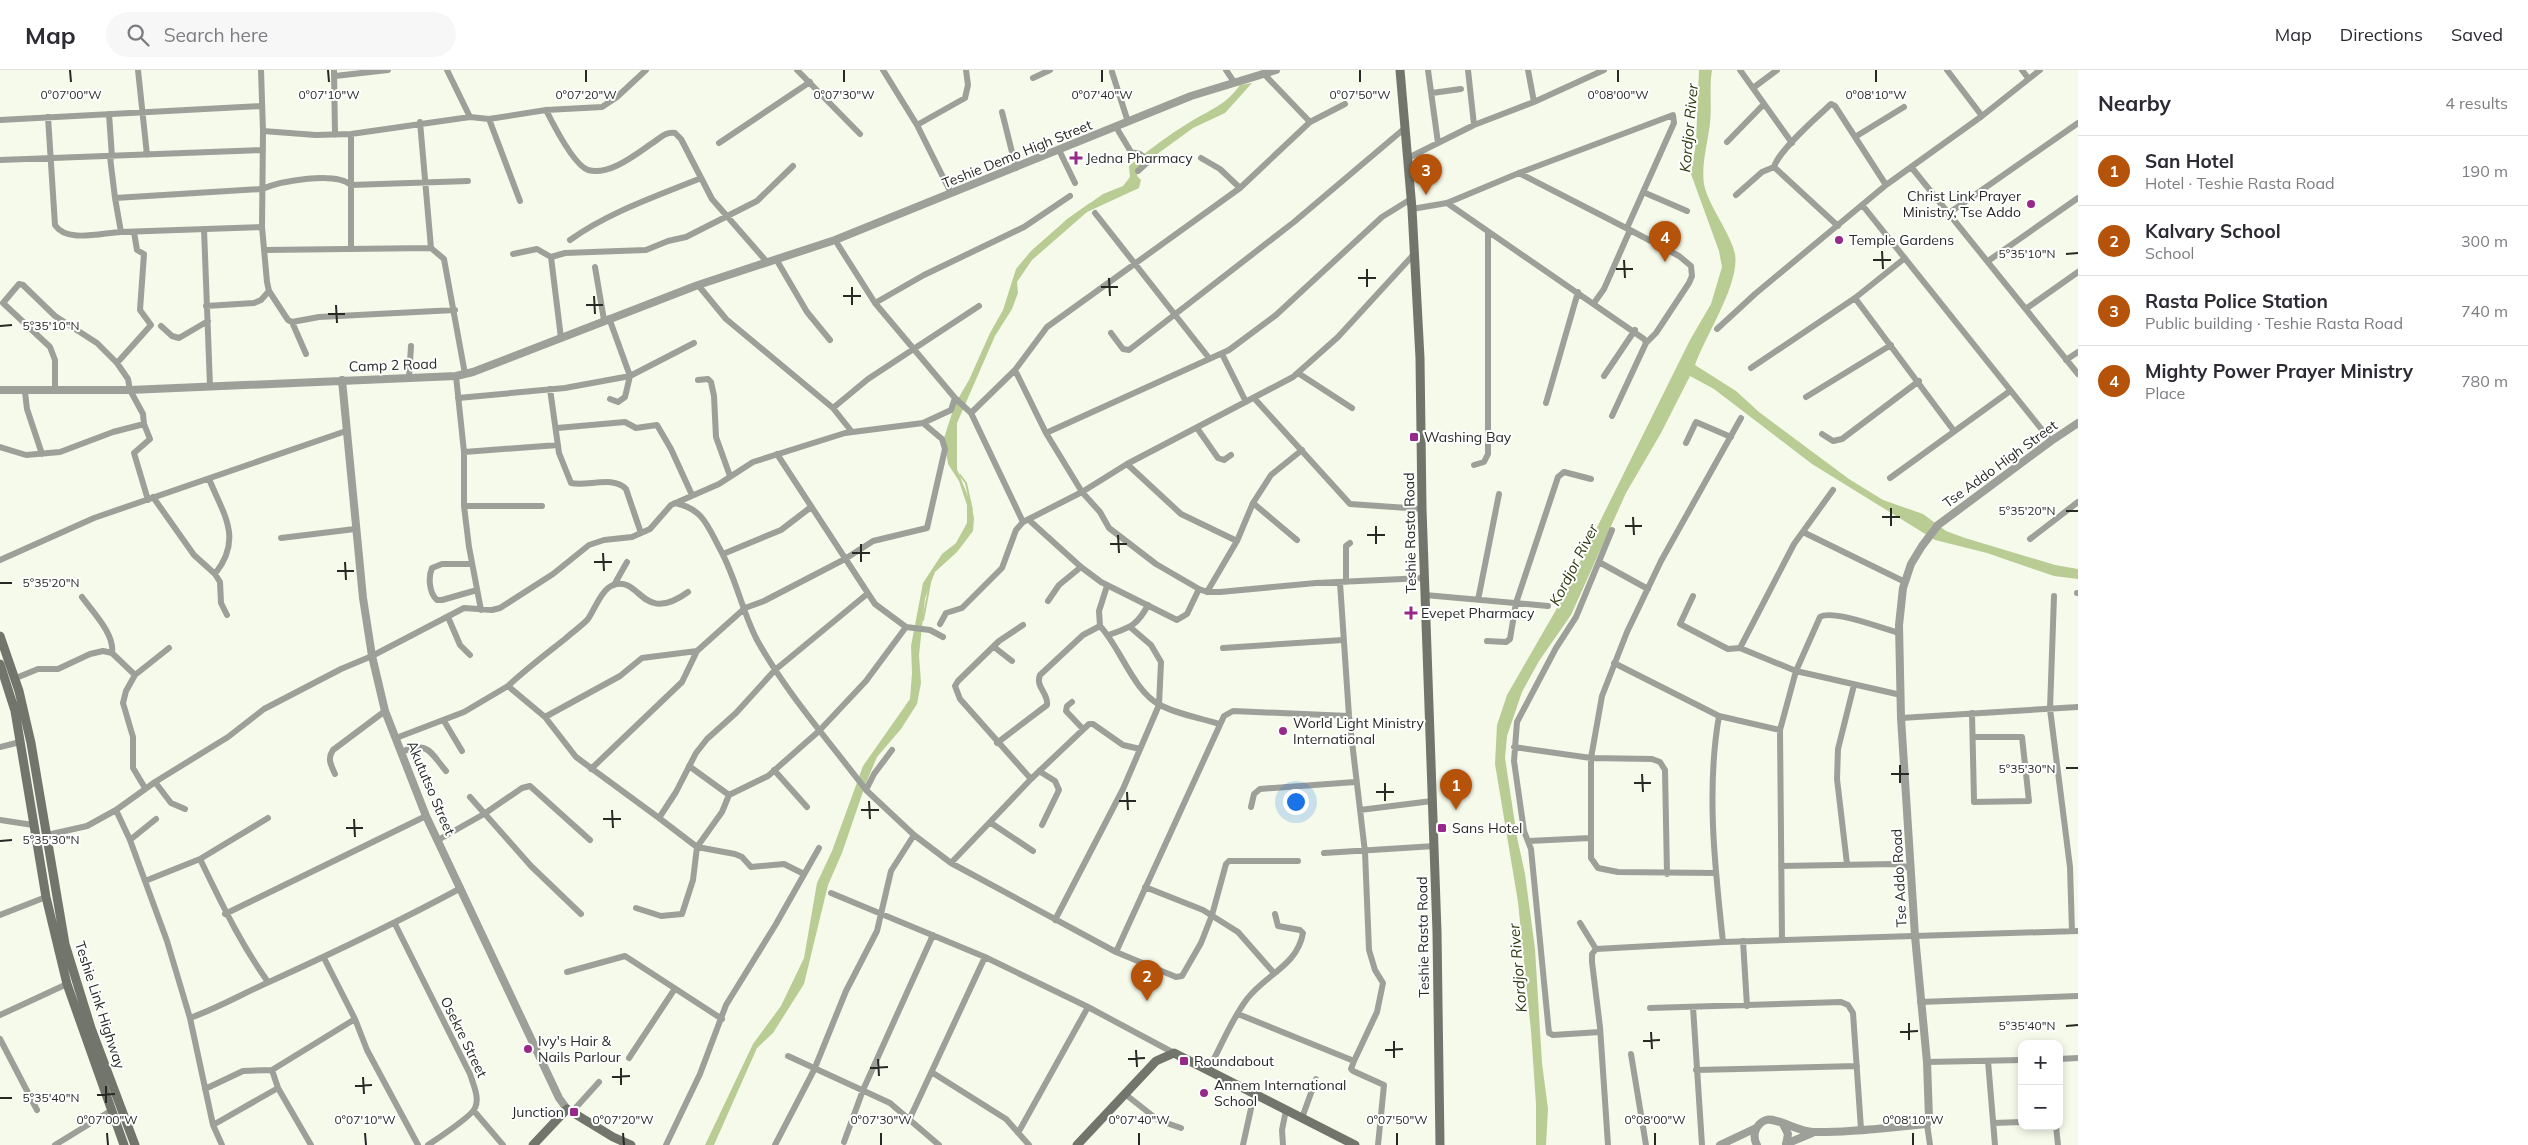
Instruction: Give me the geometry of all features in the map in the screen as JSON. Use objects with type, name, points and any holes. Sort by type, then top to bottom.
[{"type":"main road","name":"Teshie Rasta Road","points":[[1400,70],[1415,252],[1420,358],[1422,509],[1434,846],[1440,1145]]},
{"type":"main road","name":"Teshie Link Highway","points":[[0,636],[16,678],[31,744],[65,944],[75,979],[135,1145]]},
{"type":"main road","name":"Teshie Link Highway","points":[[0,664],[15,711],[46,897],[67,984],[124,1145]]},
{"type":"main road","points":[[1077,1145],[1156,1061],[1174,1053],[1355,1145]]},
{"type":"main road","points":[[533,1145],[569,1111],[631,1145]]},
{"type":"street","points":[[138,70],[147,154]]},
{"type":"street","points":[[261,70],[263,130],[262,227],[269,291],[292,322],[306,354]]},
{"type":"street","points":[[335,135],[335,73],[388,70]]},
{"type":"street","points":[[447,70],[470,117]]},
{"type":"street","points":[[263,130],[335,135],[351,134],[420,122],[470,117],[489,119],[546,110],[602,107],[617,97],[646,70]]},
{"type":"street","points":[[797,70],[860,134]]},
{"type":"street","points":[[883,70],[917,126],[951,193]]},
{"type":"street","points":[[917,126],[965,98],[968,85],[966,70]]},
{"type":"street","points":[[1033,78],[1050,70]]},
{"type":"street","points":[[1226,70],[1237,82]]},
{"type":"street","name":"Teshie Demo High Street","points":[[767,262],[835,240],[1191,96],[1265,75],[1276,70]]},
{"type":"street","points":[[1428,70],[1438,143]]},
{"type":"street","points":[[1468,70],[1474,125]]},
{"type":"street","points":[[1528,70],[1534,102]]},
{"type":"street","points":[[1408,158],[1474,125],[1534,102],[1604,70]]},
{"type":"street","points":[[1740,70],[1792,143]]},
{"type":"street","points":[[1753,88],[1777,70]]},
{"type":"street","points":[[1947,70],[1982,116]]},
{"type":"street","points":[[2022,70],[2028,78]]},
{"type":"street","points":[[1717,329],[1886,185],[1982,116],[2040,70]]},
{"type":"street","points":[[1112,72],[1128,122]]},
{"type":"street","points":[[1265,75],[1310,122]]},
{"type":"street","points":[[719,143],[810,82]]},
{"type":"street","points":[[1432,94],[1461,89]]},
{"type":"street","points":[[971,413],[1015,370],[1047,328],[1133,263],[1240,188],[1310,122],[1345,104]]},
{"type":"street","points":[[1727,142],[1764,104]]},
{"type":"street","points":[[1736,195],[1762,172],[1774,167],[1776,161],[1792,143],[1832,104],[1886,185]]},
{"type":"street","points":[[0,120],[262,106]]},
{"type":"street","points":[[1855,137],[1904,107]]},
{"type":"street","points":[[546,110],[560,137],[583,167],[588,170],[607,169],[671,132],[681,139],[701,178],[726,218],[767,262]]},
{"type":"street","points":[[1002,112],[1016,168]]},
{"type":"street","points":[[109,114],[115,198],[121,232]]},
{"type":"street","points":[[1412,209],[1447,203],[1519,173],[1673,114],[1674,123],[1643,192],[1604,289],[1594,302]]},
{"type":"street","points":[[48,117],[55,225],[60,233],[70,236],[121,232],[262,227]]},
{"type":"street","points":[[489,119],[520,201]]},
{"type":"street","points":[[420,122],[431,248]]},
{"type":"street","points":[[1949,213],[2078,123]]},
{"type":"street","points":[[1116,127],[1131,152],[1140,154],[1147,160],[1148,163],[1138,171]]},
{"type":"street","points":[[1111,333],[1123,349],[1127,350],[1294,222],[1405,128]]},
{"type":"street","points":[[351,134],[351,249]]},
{"type":"street","points":[[0,160],[263,150]]},
{"type":"street","points":[[1059,150],[1075,183]]},
{"type":"street","points":[[1201,158],[1220,169],[1240,188]]},
{"type":"street","points":[[513,254],[537,249],[551,257],[565,254],[646,250],[668,241],[686,238],[756,201],[793,166]]},
{"type":"street","points":[[1774,167],[1838,226]]},
{"type":"street","points":[[1912,168],[2027,308],[2078,374]]},
{"type":"street","points":[[1519,173],[1679,256],[1687,262],[1692,271],[1689,283],[1656,333],[1646,343],[1612,416]]},
{"type":"street","points":[[570,240],[583,231],[639,204],[701,178]]},
{"type":"street","points":[[115,198],[262,189],[283,182],[322,179],[340,179],[351,185],[426,184],[468,181]]},
{"type":"street","points":[[1643,192],[1687,211]]},
{"type":"street","points":[[874,303],[924,274],[1024,227],[1070,196]]},
{"type":"street","points":[[1988,261],[2078,198]]},
{"type":"street","points":[[1046,433],[1208,358],[1222,354],[1276,315],[1386,214],[1411,199]]},
{"type":"street","points":[[1447,203],[1635,330],[1646,343]]},
{"type":"street","points":[[1863,206],[2051,441]]},
{"type":"street","points":[[1095,213],[1208,358]]},
{"type":"street","points":[[204,229],[210,386]]},
{"type":"street","points":[[117,363],[152,325],[140,310],[144,254],[137,250],[134,232]]},
{"type":"street","points":[[1474,465],[1484,462],[1488,454],[1488,232]]},
{"type":"street","points":[[835,240],[874,303],[955,398],[971,413],[1026,521],[1080,567],[1107,586],[1148,605],[1170,618],[1181,619],[1187,614],[1199,589]]},
{"type":"street","points":[[264,250],[431,248],[444,259],[455,310],[465,374]]},
{"type":"street","points":[[940,624],[946,612],[962,608],[1002,568],[1016,530],[1026,521],[1082,492],[1127,464],[1298,373],[1338,337],[1415,252]]},
{"type":"street","points":[[551,257],[561,338]]},
{"type":"street","points":[[1751,368],[1855,298],[1905,258]]},
{"type":"street","points":[[776,259],[807,312],[830,340]]},
{"type":"street","name":"Camp 2 Road","points":[[0,390],[25,392],[130,390],[456,376],[698,285],[767,262]]},
{"type":"street","points":[[595,266],[606,319],[630,376],[626,397],[618,402],[610,399]]},
{"type":"street","points":[[2027,308],[2078,272]]},
{"type":"street","points":[[55,391],[56,360],[50,347],[3,303],[19,284],[64,323],[97,343],[117,363],[128,379],[130,390],[143,414],[144,424],[150,439],[134,453],[151,498],[194,555],[215,574],[220,582],[221,603],[227,615]]},
{"type":"street","points":[[698,285],[726,319],[833,408],[852,432]]},
{"type":"street","points":[[206,306],[254,303],[261,300],[269,291]]},
{"type":"street","points":[[1546,403],[1578,292]]},
{"type":"street","points":[[1855,298],[1919,381],[1954,431]]},
{"type":"street","points":[[833,408],[868,379],[979,306]]},
{"type":"street","points":[[292,322],[319,317],[455,310]]},
{"type":"street","points":[[161,326],[172,336],[179,338],[208,321]]},
{"type":"street","points":[[1604,376],[1635,330]]},
{"type":"street","points":[[458,398],[550,389],[630,376],[694,343]]},
{"type":"street","points":[[409,378],[411,346]]},
{"type":"street","points":[[1806,397],[1891,346]]},
{"type":"street","points":[[2066,360],[2078,352]]},
{"type":"street","points":[[1222,354],[1246,402]]},
{"type":"street","points":[[1015,370],[1046,433],[1082,492],[1100,512],[1109,528],[1156,564],[1199,589],[1208,592],[1424,578]]},
{"type":"street","points":[[1298,373],[1352,408]]},
{"type":"street","points":[[456,376],[464,452],[464,506],[481,610]]},
{"type":"street","points":[[698,380],[708,379],[713,388],[715,430],[730,476]]},
{"type":"street","name":"Akututso Street","points":[[342,380],[355,528],[372,656],[385,711],[426,816],[559,1098],[569,1111]]},
{"type":"street","points":[[1822,434],[1833,441],[1842,438],[1919,381]]},
{"type":"street","points":[[550,389],[558,445],[571,483],[615,483],[622,485],[626,489],[641,533]]},
{"type":"street","points":[[1890,478],[2010,391]]},
{"type":"street","points":[[25,392],[27,409],[42,454]]},
{"type":"street","points":[[47,835],[87,826],[116,810],[145,788],[228,737],[264,710],[341,669],[372,656],[469,607],[481,610],[500,608],[553,574],[589,545],[641,533],[650,529],[665,510],[675,503],[719,484],[753,462],[852,432],[923,423],[951,410],[955,398]]},
{"type":"street","points":[[1254,398],[1350,504],[1422,509]]},
{"type":"street","points":[[1716,873],[1666,874],[1618,872],[1598,868],[1591,858],[1590,838],[1593,813],[1591,758],[1602,696],[1614,663],[1661,561],[1741,418]]},
{"type":"street","points":[[557,428],[625,422],[636,428],[657,425],[692,495]]},
{"type":"street","points":[[1686,443],[1696,422],[1731,437]]},
{"type":"street","points":[[591,769],[682,682],[697,650],[745,608],[764,601],[873,541],[927,528],[945,449],[942,439],[923,423]]},
{"type":"street","points":[[0,447],[26,455],[60,452],[113,432],[144,424]]},
{"type":"street","name":"Tse Addo High Street","points":[[1938,525],[2051,441],[2078,424]]},
{"type":"street","points":[[1197,428],[1215,456],[1224,460],[1231,455]]},
{"type":"street","points":[[0,560],[94,518],[346,431]]},
{"type":"street","points":[[464,452],[558,445]]},
{"type":"street","points":[[1208,592],[1237,541],[1253,503],[1271,474],[1302,450]]},
{"type":"street","points":[[777,454],[875,604],[906,627],[938,632],[944,637]]},
{"type":"street","points":[[1127,464],[1181,514],[1237,541]]},
{"type":"street","points":[[1487,641],[1508,641],[1516,603],[1558,477],[1564,472],[1591,478]]},
{"type":"street","points":[[209,478],[225,517],[230,546],[226,560],[215,574]]},
{"type":"street","points":[[1740,648],[1777,574],[1803,532],[1833,490]]},
{"type":"street","points":[[1478,600],[1499,494]]},
{"type":"street","points":[[2030,539],[2078,502]]},
{"type":"street","points":[[675,503],[690,506],[702,515],[730,567],[757,640],[775,670],[819,731],[857,780],[914,835],[951,863],[1116,952],[1167,974],[1182,976],[1201,943],[1212,916],[1226,864],[1229,861],[1298,861]]},
{"type":"street","points":[[1253,503],[1297,540]]},
{"type":"street","points":[[464,506],[542,506]]},
{"type":"street","points":[[723,554],[781,530],[811,507]]},
{"type":"street","name":"Tse Addo Road","points":[[1928,1124],[1927,1062],[1915,936],[1901,718],[1899,633],[1905,582],[1911,564],[1928,536],[1938,525]]},
{"type":"street","points":[[281,538],[355,528]]},
{"type":"street","points":[[1600,1032],[1552,1035],[1549,1033],[1545,972],[1529,841],[1524,831],[1514,747],[1517,722],[1556,648],[1576,617],[1612,530]]},
{"type":"street","points":[[1803,532],[1905,582]]},
{"type":"street","points":[[1350,543],[1346,546],[1343,582],[1343,640],[1355,782],[1365,852],[1369,950],[1374,970],[1383,983],[1376,1012],[1351,1068],[1352,1071],[1384,1085],[1378,1145]]},
{"type":"street","points":[[396,738],[444,721],[486,700],[508,686],[584,622],[608,589],[614,585],[627,562]]},
{"type":"street","points":[[1599,562],[1648,589]]},
{"type":"street","points":[[472,564],[442,564],[432,568],[429,576],[433,594],[438,600],[477,590]]},
{"type":"street","points":[[1048,601],[1059,585],[1080,567]]},
{"type":"street","points":[[614,585],[628,586],[652,603],[659,605],[666,604],[688,592]]},
{"type":"street","points":[[1107,586],[1099,611],[1100,626],[1110,635],[1140,686],[1159,705],[1219,724]]},
{"type":"street","points":[[659,818],[707,739],[736,713],[775,670],[867,594]]},
{"type":"street","points":[[1425,595],[1548,606]]},
{"type":"street","points":[[1693,596],[1680,624],[1728,649],[1740,648],[1796,671],[1901,695]]},
{"type":"street","points":[[1608,1145],[1600,1032],[1592,962],[1592,954],[1596,949],[1743,941],[2075,931],[2070,867],[2050,709],[2054,596]]},
{"type":"street","points":[[82,597],[107,633],[112,644],[112,653]]},
{"type":"street","points":[[1110,635],[1130,627],[1140,620],[1148,605]]},
{"type":"street","points":[[1782,940],[1780,730],[1796,671],[1820,617],[1824,615],[1842,617],[1899,633]]},
{"type":"street","points":[[448,617],[460,645],[470,655]]},
{"type":"street","points":[[1022,625],[994,647],[955,686],[960,699],[1030,779]]},
{"type":"street","points":[[997,743],[1047,705],[1047,700],[1038,682],[1040,675],[1083,636],[1100,626]]},
{"type":"street","points":[[636,908],[660,916],[682,914],[694,880],[697,848],[722,812],[729,795],[736,790],[757,783],[819,731],[866,681],[906,627]]},
{"type":"street","points":[[1055,920],[1122,789],[1159,705],[1161,662],[1152,645],[1130,627]]},
{"type":"street","points":[[1223,648],[1343,640]]},
{"type":"street","points":[[994,647],[1012,661]]},
{"type":"street","points":[[145,788],[133,768],[133,737],[123,708],[126,691],[135,675],[170,648]]},
{"type":"street","points":[[545,717],[620,676],[642,658],[697,650]]},
{"type":"street","points":[[16,678],[38,669],[58,669],[90,654],[103,651],[112,653],[135,675]]},
{"type":"street","points":[[1614,663],[1718,716],[1780,730]]},
{"type":"street","points":[[1847,864],[1838,778],[1838,749],[1854,685]]},
{"type":"street","points":[[508,686],[545,717],[576,757],[697,848],[735,854],[742,857],[751,867],[784,864],[804,874]]},
{"type":"street","points":[[1072,702],[1067,706],[1066,711],[1083,728]]},
{"type":"street","points":[[1901,718],[2078,707]]},
{"type":"street","points":[[335,774],[329,762],[329,756],[333,750],[385,711]]},
{"type":"street","points":[[1116,952],[1224,716],[1234,711],[1349,716]]},
{"type":"street","points":[[1972,713],[1974,802],[2029,801],[2022,737],[1973,737]]},
{"type":"street","points":[[1718,716],[1713,750],[1716,873],[1723,942]]},
{"type":"street","points":[[444,721],[462,752]]},
{"type":"street","points":[[951,863],[1030,779],[1083,728],[1093,724],[1123,745],[1140,749]]},
{"type":"street","points":[[0,747],[20,742]]},
{"type":"street","points":[[401,752],[416,746],[427,748],[446,771]]},
{"type":"street","points":[[1514,747],[1591,758],[1652,759],[1660,762],[1665,770],[1666,874]]},
{"type":"street","points":[[865,788],[892,750]]},
{"type":"street","points":[[689,766],[729,795]]},
{"type":"street","points":[[774,770],[807,806]]},
{"type":"street","points":[[1039,771],[1055,781],[1059,790],[1042,824]]},
{"type":"street","points":[[155,782],[171,803],[185,810]]},
{"type":"street","points":[[1251,807],[1254,794],[1260,789],[1355,782]]},
{"type":"street","points":[[438,840],[484,814],[522,788],[530,786],[590,840]]},
{"type":"street","points":[[470,797],[532,866],[581,914]]},
{"type":"street","points":[[1360,810],[1432,801]]},
{"type":"street","points":[[116,810],[130,840],[167,941],[190,1018],[213,1125],[222,1145]]},
{"type":"street","points":[[225,914],[426,816]]},
{"type":"street","points":[[145,881],[200,859],[268,818]]},
{"type":"street","points":[[130,840],[156,819]]},
{"type":"street","points":[[0,820],[33,826]]},
{"type":"street","points":[[990,822],[1033,851]]},
{"type":"street","points":[[775,1145],[814,1070],[846,991],[877,931],[891,871],[914,835]]},
{"type":"street","points":[[1529,841],[1590,838]]},
{"type":"street","points":[[1324,853],[1365,852],[1434,846]]},
{"type":"street","points":[[666,1145],[700,1074],[726,1004],[761,949],[819,848]]},
{"type":"street","points":[[200,859],[225,914],[245,950],[268,982]]},
{"type":"street","points":[[1781,866],[1894,864],[1911,868]]},
{"type":"street","points":[[1145,887],[1212,916],[1238,932],[1274,973]]},
{"type":"street","points":[[190,1018],[222,1006],[268,982],[395,924],[461,888]]},
{"type":"street","points":[[830,893],[985,957],[1088,1007],[1174,1053]]},
{"type":"street","points":[[0,915],[46,897]]},
{"type":"street","points":[[1208,1070],[1238,1014],[1256,988],[1297,953],[1303,933],[1300,930],[1278,926],[1275,914]]},
{"type":"street","points":[[1580,923],[1596,949]]},
{"type":"street","name":"Osekre Street","points":[[395,924],[470,1074],[476,1101],[474,1111]]},
{"type":"street","points":[[844,1142],[863,1090],[933,935]]},
{"type":"street","points":[[1743,941],[1747,1006]]},
{"type":"street","points":[[567,972],[624,956],[674,990],[722,1019]]},
{"type":"street","points":[[910,1118],[985,957]]},
{"type":"street","points":[[324,958],[355,1019],[367,1050],[418,1145]]},
{"type":"street","points":[[0,1016],[67,984]]},
{"type":"street","points":[[629,1058],[674,990]]},
{"type":"street","points":[[1920,1002],[2078,996]]},
{"type":"street","points":[[1650,1008],[1841,1002],[1848,1005],[1853,1013],[1861,1129]]},
{"type":"street","points":[[1018,1133],[1088,1007]]},
{"type":"street","points":[[1693,1007],[1702,1145]]},
{"type":"street","points":[[1238,1014],[1354,1061]]},
{"type":"street","points":[[206,1089],[243,1071],[272,1070],[355,1019]]},
{"type":"street","points":[[0,1039],[37,1110]]},
{"type":"street","points":[[1631,1054],[1646,1145]]},
{"type":"street","points":[[788,1056],[814,1070],[890,1103],[910,1118],[938,1145]]},
{"type":"street","points":[[2063,1059],[2078,1058]]},
{"type":"street","points":[[1927,1062],[2018,1060]]},
{"type":"street","points":[[1988,1061],[1995,1145]]},
{"type":"street","points":[[1696,1070],[1857,1066]]},
{"type":"street","points":[[272,1070],[278,1088],[311,1145]]},
{"type":"street","points":[[932,1073],[1006,1119],[1029,1145]]},
{"type":"street","points":[[1302,1118],[1316,1079]]},
{"type":"street","points":[[569,1111],[600,1082]]},
{"type":"street","points":[[213,1125],[278,1088]]},
{"type":"street","points":[[1125,1094],[1158,1120],[1181,1128]]},
{"type":"street","points":[[1243,1145],[1254,1095]]},
{"type":"street","points":[[55,1145],[112,1110]]},
{"type":"street","points":[[1283,1145],[1282,1130],[1286,1110]]},
{"type":"street","points":[[428,1145],[474,1111],[503,1145]]},
{"type":"street","points":[[1757,1145],[1754,1134],[1756,1128],[1760,1123],[1772,1119],[1813,1132],[1928,1124],[1930,1145]]},
{"type":"street","points":[[1993,1123],[2018,1122]]},
{"type":"street","points":[[1783,1124],[1788,1134],[1786,1145]]},
{"type":"street","points":[[1720,1145],[1756,1128]]},
{"type":"street","points":[[2056,1130],[2058,1145]]},
{"type":"street","points":[[1786,1145],[1813,1132]]},
{"type":"shaded area","points":[[1699,70],[1712,70],[1711,117],[1704,161],[1704,184],[1706,192],[1733,246],[1735,266],[1721,310],[1695,365],[1736,391],[1759,412],[1849,479],[1883,500],[1923,514],[1946,531],[1965,538],[2055,565],[2078,569],[2078,579],[2054,576],[1987,553],[1935,540],[1812,464],[1714,389],[1690,376],[1661,433],[1626,493],[1571,615],[1539,661],[1522,692],[1507,736],[1505,758],[1517,837],[1525,874],[1535,949],[1542,1063],[1548,1109],[1546,1145],[1536,1145],[1536,1104],[1531,1031],[1518,902],[1495,764],[1497,725],[1507,695],[1556,610],[1690,340],[1711,304],[1722,267],[1719,251],[1691,174],[1696,143]]},
{"type":"shaded area","points":[[1252,83],[1225,113],[1193,128],[1138,168],[1137,176],[1141,180],[1139,188],[1087,212],[1032,260],[1017,282],[1018,293],[1012,309],[995,336],[957,423],[957,469],[971,504],[974,518],[973,531],[957,552],[935,572],[925,598],[919,655],[921,683],[917,704],[901,729],[877,757],[866,783],[842,853],[828,885],[804,984],[773,1033],[757,1048],[714,1145],[705,1145],[753,1044],[781,1006],[804,958],[817,883],[832,851],[863,766],[910,699],[912,673],[911,646],[923,583],[942,554],[956,543],[967,523],[967,505],[959,481],[948,464],[944,438],[955,404],[969,380],[990,333],[1003,310],[1016,269],[1031,251],[1065,221],[1103,194],[1123,186],[1130,177],[1129,166],[1144,154],[1182,127],[1223,103],[1240,85]]},
{"type":"waterway","points":[[1066,221],[1090,204]]},
{"type":"waterway","points":[[960,475],[966,483],[972,510]]},
{"type":"waterway","points":[[923,620],[930,583]]},
{"type":"place","name":"Jedna Pharmacy","points":[[1076,158]]},
{"type":"place","name":"Rasta Police Station","points":[[1426,195]]},
{"type":"place","name":"Christ Link Prayer Ministry, Tse Addo","points":[[2031,204]]},
{"type":"place","name":"Temple Gardens","points":[[1839,240]]},
{"type":"place","name":"Mighty Power Prayer Ministry","points":[[1665,262]]},
{"type":"place","name":"Washing Bay","points":[[1414,437]]},
{"type":"place","name":"Evepet Pharmacy","points":[[1411,613]]},
{"type":"place","name":"World Light Ministry International","points":[[1283,731]]},
{"type":"place","name":"San Hotel","points":[[1456,810]]},
{"type":"place","name":"Sans Hotel","points":[[1442,828]]},
{"type":"place","name":"Kalvary School","points":[[1147,1001]]},
{"type":"place","name":"Ivy's Hair & Nails Parlour","points":[[528,1049]]},
{"type":"place","name":"Roundabout","points":[[1184,1061]]},
{"type":"place","name":"Annem International School","points":[[1204,1093]]},
{"type":"place","name":"Junction","points":[[574,1112]]},
{"type":"water label","name":"Kordjor River","points":[[1689,128]]},
{"type":"water label","name":"Kordjor River","points":[[1574,565]]},
{"type":"water label","name":"Kordjor River","points":[[1518,968]]}]
